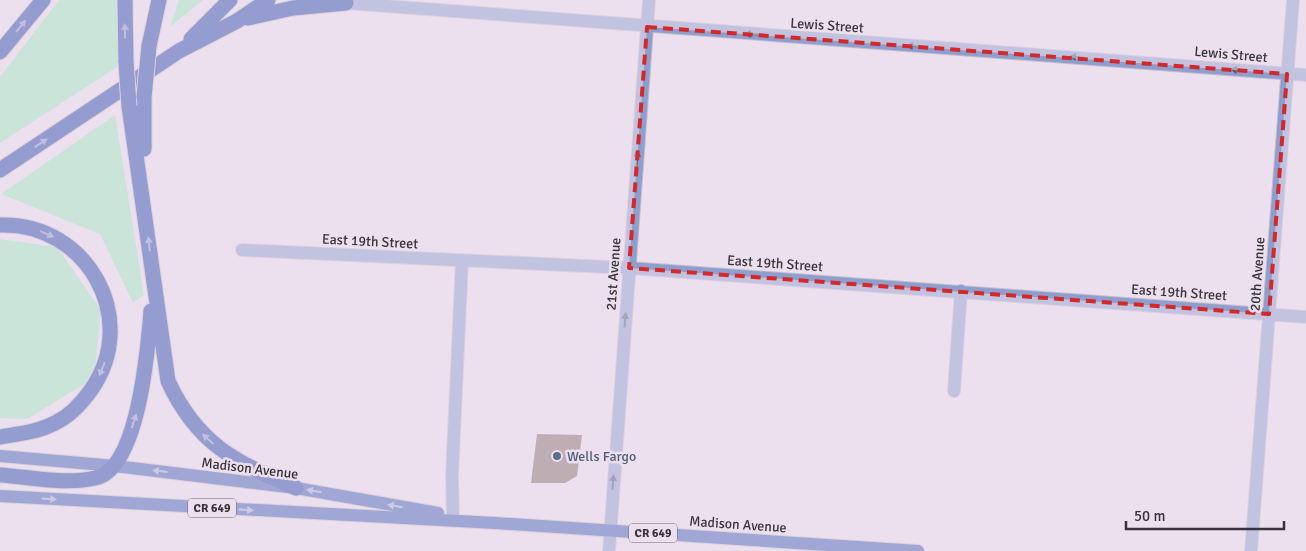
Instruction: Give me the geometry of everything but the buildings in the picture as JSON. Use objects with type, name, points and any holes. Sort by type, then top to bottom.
[{"type":"highway","points":[[0,52],[43,0]]},
{"type":"highway","points":[[125,0],[129,106],[144,198],[154,290],[168,381],[180,407],[207,439],[258,472],[296,488]]},
{"type":"highway","points":[[144,198],[144,97],[149,46],[159,0]]},
{"type":"highway","points":[[179,51],[230,0]]},
{"type":"highway","points":[[0,170],[179,51],[237,21],[268,0]]},
{"type":"highway","points":[[237,21],[293,8],[344,1]]},
{"type":"highway","points":[[0,225],[26,227],[44,232],[62,240],[79,254],[101,287],[111,323],[107,358],[99,379],[84,400],[70,414],[55,424],[42,429],[0,437]]},
{"type":"highway","points":[[0,474],[79,480],[98,478],[114,466],[124,450],[138,408],[145,372],[154,290]]},
{"type":"main road","name":"Madison Avenue","points":[[0,456],[114,466],[296,488],[495,523]]},
{"type":"main road","name":"Madison Avenue","points":[[0,496],[495,523],[918,551]]},
{"type":"street","name":"21st Avenue","points":[[609,551],[609,530],[649,0]]},
{"type":"street","name":"20th Avenue","points":[[1251,551],[1293,0]]},
{"type":"street","name":"Lewis Street","points":[[344,1],[647,27],[1306,75]]},
{"type":"street","name":"East 19th Street","points":[[242,250],[629,268],[1306,317]]},
{"type":"street","points":[[453,516],[452,476],[462,260]]},
{"type":"street","points":[[954,391],[961,291]]},
{"type":"highlighted area","points":[[647,27],[1287,74],[1269,314],[629,268]]},
{"type":"green space","points":[[59,0],[121,0],[117,67],[0,143],[0,77]]},
{"type":"green space","points":[[179,0],[203,0],[170,27]]},
{"type":"green space","points":[[115,115],[144,295],[133,303],[100,234],[1,194]]},
{"type":"green space","points":[[0,239],[57,247],[101,310],[94,378],[27,419],[0,418]]},
{"type":"place","name":"Wells Fargo","points":[[557,456]]}]
